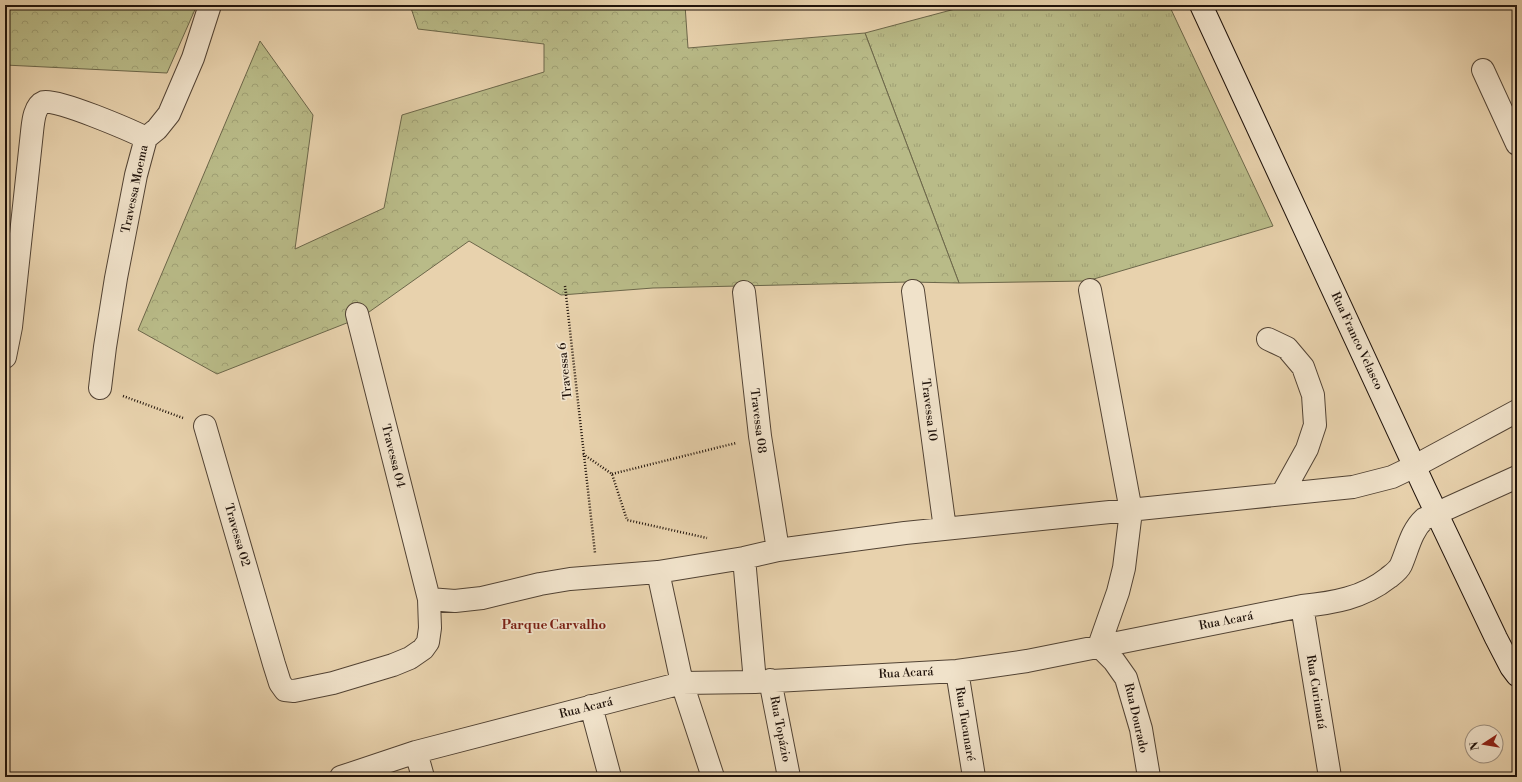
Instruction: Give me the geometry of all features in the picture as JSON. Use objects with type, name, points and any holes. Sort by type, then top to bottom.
[{"type":"street","name":"Travessa Moema","points":[[100,388],[116,278],[136,175],[146,138],[157,129],[169,114],[193,58],[210,5]]},
{"type":"street","name":"Rua Franco Velasco","points":[[1201,5],[1436,513],[1496,638],[1511,667],[1517,675]]},
{"type":"street","points":[[1483,70],[1517,144]]},
{"type":"street","points":[[5,357],[11,327],[32,132],[37,108],[44,102],[66,106],[127,128],[146,138]]},
{"type":"street","points":[[1090,290],[1131,510],[1124,568],[1118,592],[1099,646]]},
{"type":"street","name":"Travessa 10","points":[[913,291],[944,528]]},
{"type":"street","name":"Travessa 08","points":[[744,292],[760,436],[778,550]]},
{"type":"street","name":"Travessa 04","points":[[269,645],[280,683],[285,690],[294,691],[333,683],[393,665],[410,658],[423,649],[428,642],[430,628],[429,599],[357,314]]},
{"type":"street","points":[[1268,338],[1288,348],[1303,367],[1313,396],[1315,425],[1307,449],[1282,494]]},
{"type":"street","points":[[429,599],[455,601],[482,598],[540,584],[598,576],[658,572],[744,558],[778,550],[944,528],[1354,488],[1392,477],[1517,411]]},
{"type":"street","name":"Travessa 02","points":[[205,426],[269,645]]},
{"type":"street","name":"Rua Acará","points":[[341,777],[416,752],[682,683],[762,681],[957,670],[1027,661],[1302,606],[1326,604],[1342,600],[1361,594],[1379,585],[1400,567],[1418,525],[1424,519],[1517,477]]},
{"type":"street","name":"Rua Topázio","points":[[744,558],[762,681],[789,777]]},
{"type":"street","points":[[658,572],[682,683],[713,777]]},
{"type":"street","name":"Rua Curimatá","points":[[1302,606],[1330,777]]},
{"type":"street","name":"Rua Dourado","points":[[1099,646],[1114,660],[1126,678],[1141,728],[1149,777]]},
{"type":"street","name":"Rua Tucunaré","points":[[957,670],[974,777]]},
{"type":"street","points":[[591,706],[610,777]]},
{"type":"street","points":[[416,752],[423,777]]},
{"type":"path","name":"Travessa 6","points":[[565,286],[598,576]]},
{"type":"path","points":[[100,388],[205,426]]},
{"type":"path","points":[[612,474],[760,436]]},
{"type":"path","points":[[583,454],[612,474],[627,520],[713,539]]},
{"type":"green space","points":[[5,5],[197,5],[167,73],[5,65]]},
{"type":"green space","points":[[410,5],[685,5],[688,48],[865,33],[959,283],[909,282],[653,288],[561,295],[469,241],[362,317],[217,374],[138,330],[260,41],[313,115],[295,249],[384,208],[402,115],[544,72],[544,44],[418,29]]},
{"type":"green space","points":[[970,5],[1169,5],[1273,226],[1087,281],[959,283],[865,33]]},
{"type":"district","name":"Parque Carvalho","points":[[554,625]]}]
